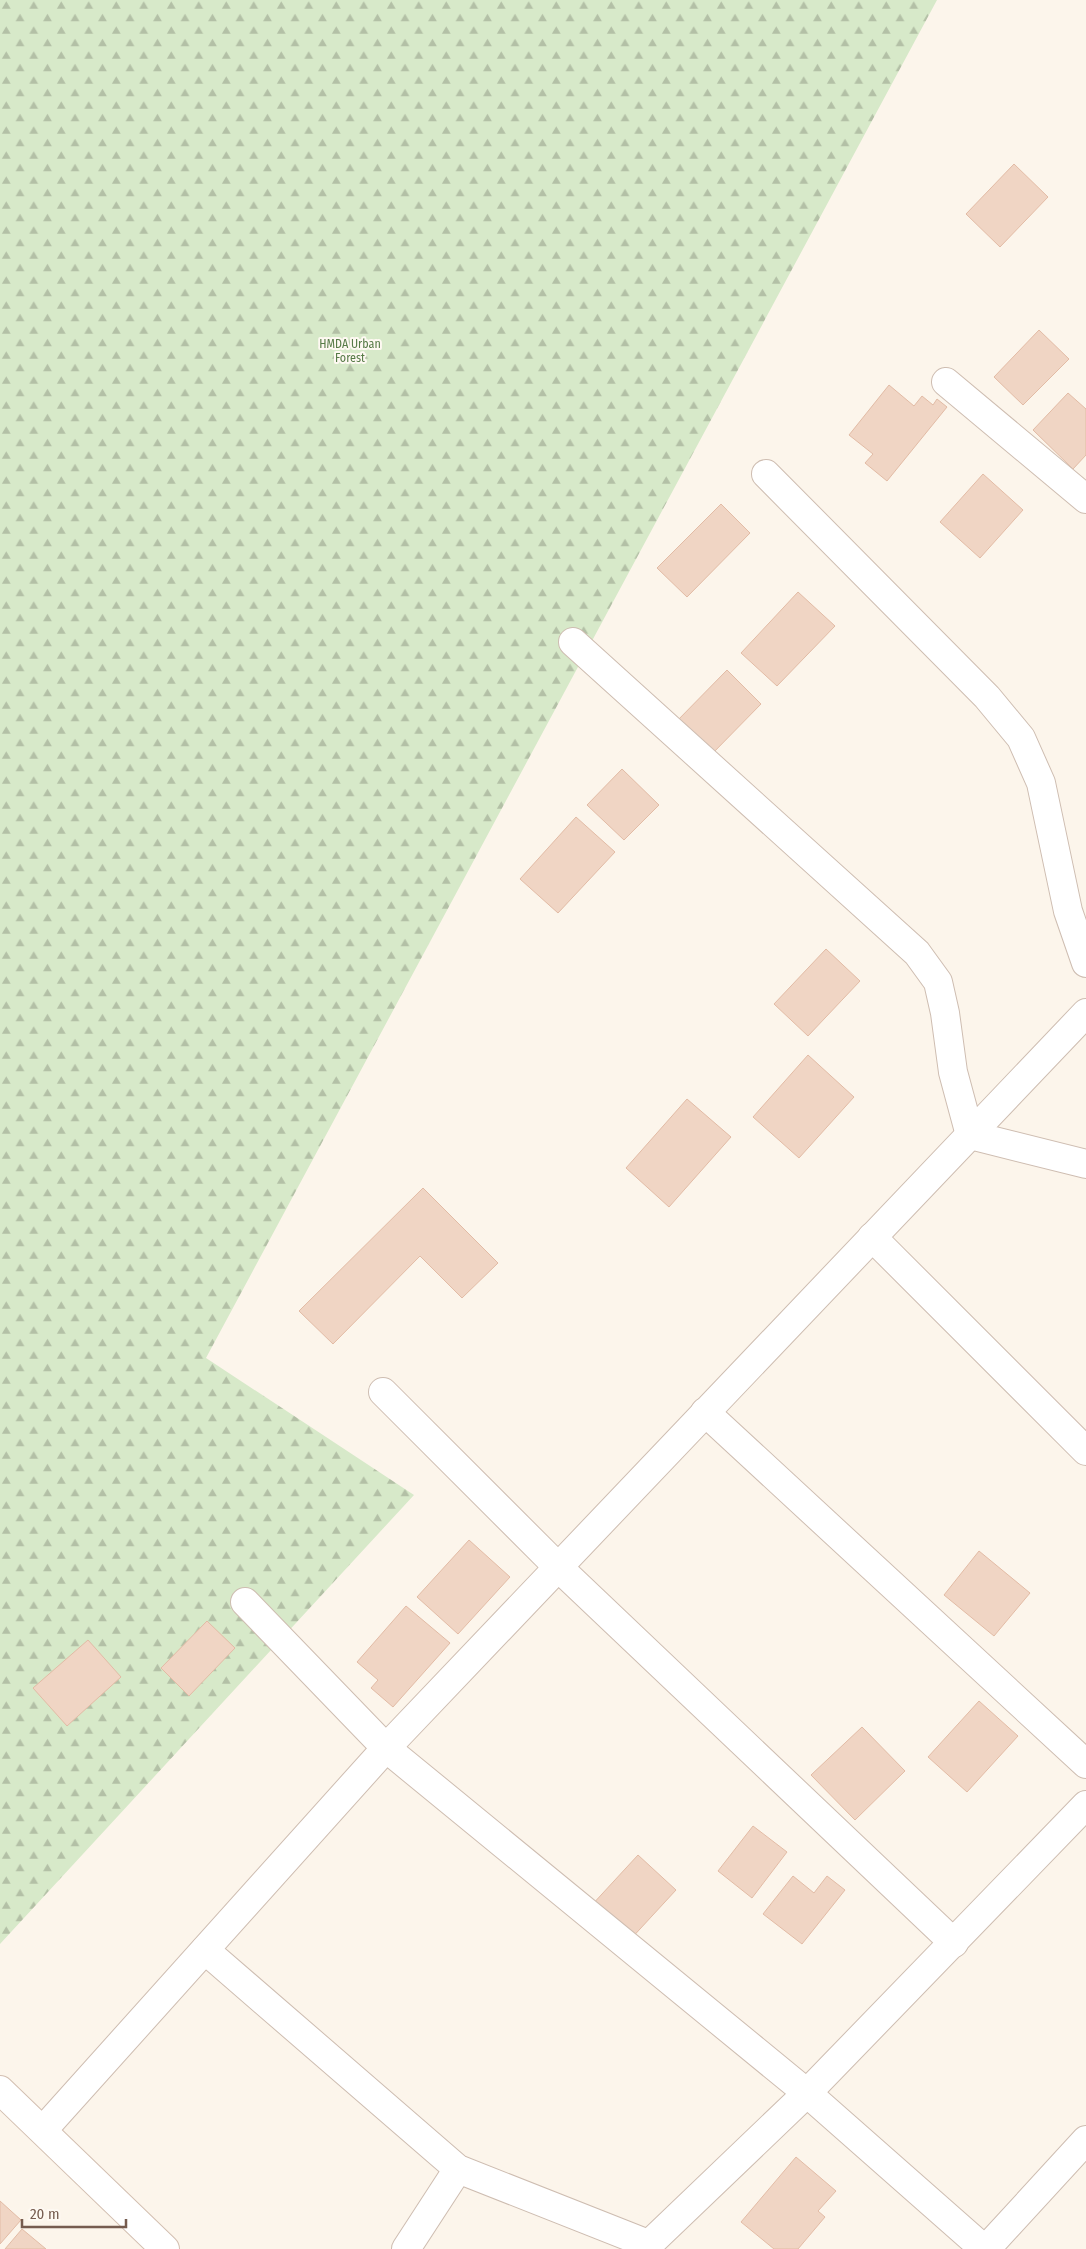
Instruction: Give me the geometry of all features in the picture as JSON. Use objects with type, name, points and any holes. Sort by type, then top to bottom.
[{"type":"street","points":[[946,382],[1086,499]]},
{"type":"street","points":[[766,474],[987,697],[1021,738],[1041,783],[1068,910],[1086,963]]},
{"type":"street","points":[[573,642],[917,953],[938,982],[946,1013],[953,1072],[970,1135]]},
{"type":"street","points":[[43,2130],[386,1748],[1086,1013]]},
{"type":"street","points":[[970,1135],[1086,1164]]},
{"type":"street","points":[[872,1237],[1086,1451]]},
{"type":"street","points":[[382,1392],[558,1567],[954,1942]]},
{"type":"street","points":[[705,1412],[1086,1764]]},
{"type":"street","points":[[245,1602],[386,1748],[807,2093],[985,2249],[1086,2140]]},
{"type":"street","points":[[205,1950],[458,2169],[646,2246],[807,2093],[1086,1805]]},
{"type":"street","points":[[0,2090],[166,2249]]},
{"type":"street","points":[[406,2249],[458,2169]]},
{"type":"green space","name":"HMDA Urban Forest","points":[[0,0],[937,0],[206,1358],[414,1495],[0,1944]]},
{"type":"building","points":[[1014,164],[1048,197],[1000,247],[966,214]]},
{"type":"building","points":[[1039,330],[1069,359],[1023,405],[994,377]]},
{"type":"building","points":[[889,385],[914,406],[922,396],[933,405],[937,399],[947,407],[887,481],[865,463],[873,454],[849,435]]},
{"type":"building","points":[[1068,393],[1086,409],[1086,455],[1073,469],[1033,430]]},
{"type":"building","points":[[983,474],[1023,510],[980,558],[940,522]]},
{"type":"building","points":[[721,504],[750,533],[687,597],[657,568]]},
{"type":"building","points":[[798,592],[835,626],[777,686],[741,653]]},
{"type":"building","points":[[727,670],[761,704],[710,756],[676,722]]},
{"type":"building","points":[[622,769],[659,805],[624,840],[587,805]]},
{"type":"building","points":[[576,817],[615,852],[558,913],[520,879]]},
{"type":"building","points":[[826,949],[860,981],[808,1036],[774,1004]]},
{"type":"building","points":[[808,1055],[854,1097],[799,1158],[753,1117]]},
{"type":"building","points":[[687,1099],[731,1137],[669,1207],[626,1168]]},
{"type":"building","points":[[423,1188],[498,1263],[462,1298],[420,1256],[333,1344],[299,1311]]},
{"type":"building","points":[[469,1540],[510,1577],[458,1634],[417,1597]]},
{"type":"building","points":[[979,1551],[1030,1593],[994,1636],[944,1595]]},
{"type":"building","points":[[406,1606],[450,1643],[393,1707],[371,1688],[378,1680],[357,1662]]},
{"type":"building","points":[[207,1621],[235,1648],[189,1696],[161,1668]]},
{"type":"building","points":[[88,1640],[121,1677],[67,1726],[33,1688]]},
{"type":"building","points":[[979,1701],[1018,1736],[967,1792],[928,1757]]},
{"type":"building","points":[[862,1727],[905,1771],[855,1820],[811,1775]]},
{"type":"building","points":[[753,1826],[787,1852],[752,1898],[718,1871]]},
{"type":"building","points":[[638,1855],[676,1890],[628,1942],[590,1907]]},
{"type":"building","points":[[793,1876],[814,1893],[827,1876],[845,1890],[802,1944],[763,1914]]},
{"type":"building","points":[[796,2157],[836,2191],[818,2211],[825,2217],[798,2249],[774,2249],[741,2222]]},
{"type":"building","points":[[0,2201],[21,2220],[0,2244]]},
{"type":"building","points":[[22,2229],[46,2249],[5,2249]]}]
